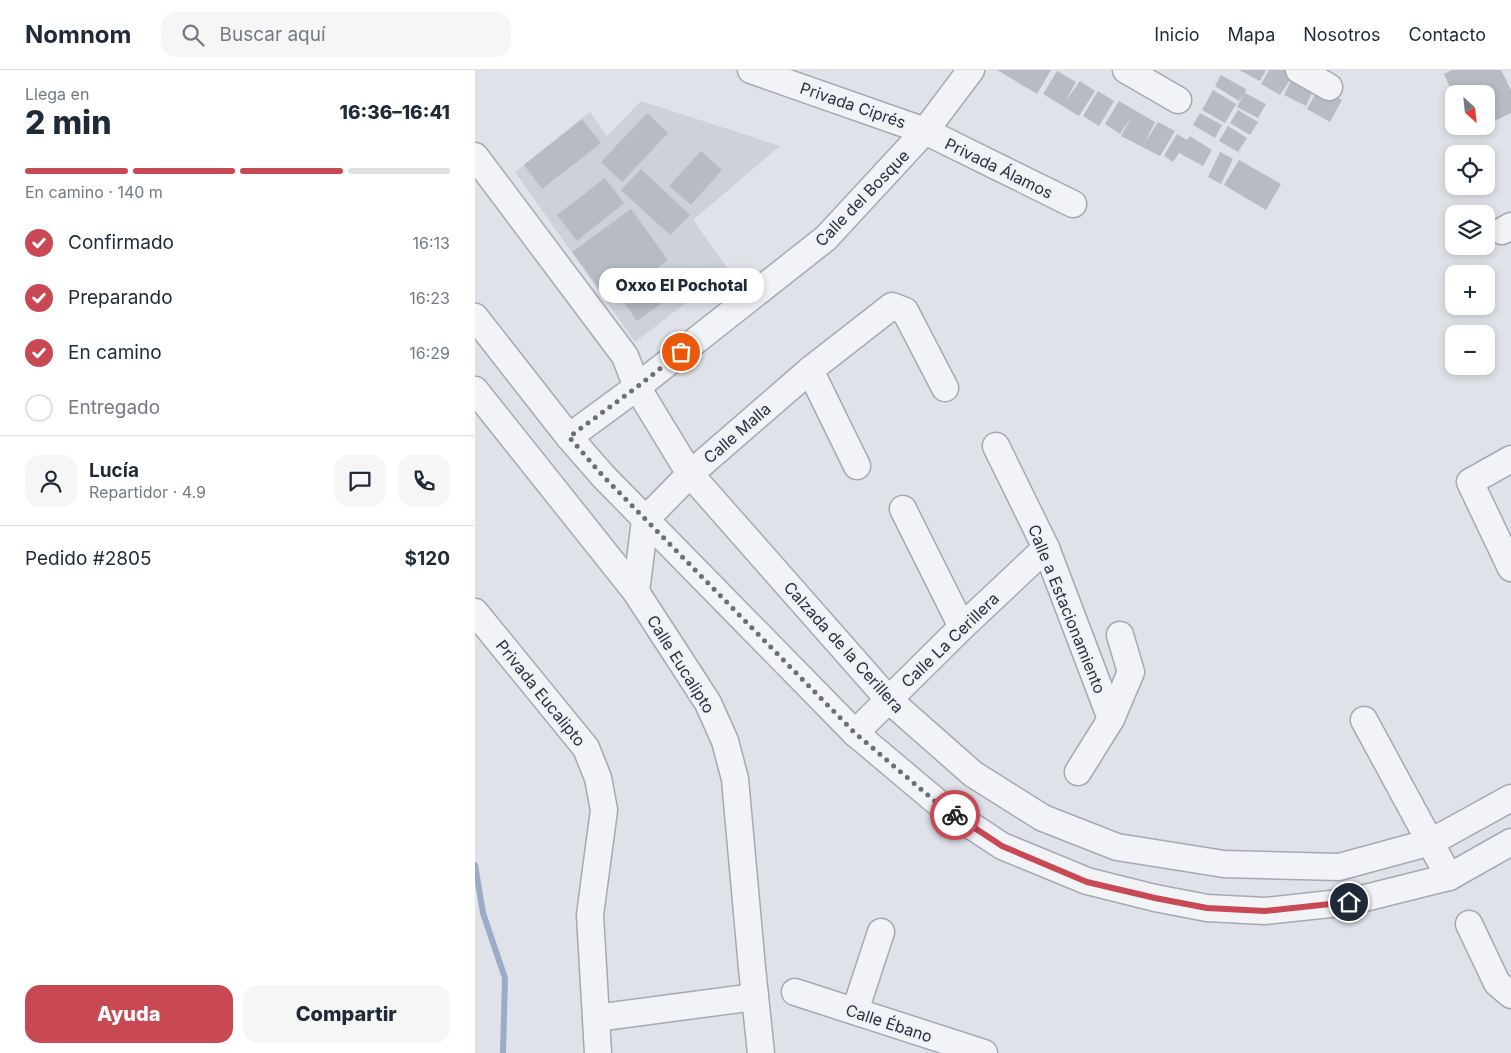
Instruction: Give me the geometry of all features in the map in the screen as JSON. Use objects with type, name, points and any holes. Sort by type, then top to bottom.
[{"type":"street","name":"Privada Ciprés","points":[[751,70],[925,131]]},
{"type":"street","name":"Calle del Bosque","points":[[569,437],[637,387],[826,238],[925,131],[971,70]]},
{"type":"street","points":[[1126,70],[1178,100]]},
{"type":"street","points":[[1299,70],[1329,87]]},
{"type":"street","name":"Privada Álamos","points":[[925,131],[1073,204]]},
{"type":"street","name":"Calzada de la Cerillera","points":[[475,156],[625,356],[637,387],[690,474],[889,700],[973,774],[1043,818],[1117,847],[1224,864],[1339,867],[1431,842],[1511,798]]},
{"type":"street","name":"Calle Malla","points":[[645,520],[690,474],[810,370],[892,306],[905,311],[945,388]]},
{"type":"street","points":[[475,318],[569,437],[603,476],[855,733],[943,808],[1002,846],[1087,882],[1207,908],[1265,911],[1349,902],[1449,877],[1511,842]]},
{"type":"street","points":[[810,370],[857,466]]},
{"type":"street","name":"Calle Eucalipto","points":[[475,390],[636,592],[708,703],[725,741],[735,779],[761,1053]]},
{"type":"street","name":"Calle a Estacionamiento","points":[[995,446],[1046,548],[1111,719]]},
{"type":"street","points":[[1511,459],[1471,482],[1511,568]]},
{"type":"street","points":[[903,509],[961,627]]},
{"type":"street","points":[[636,592],[645,520]]},
{"type":"street","name":"Calle La Cerillera","points":[[855,733],[961,627],[1046,548]]},
{"type":"street","name":"Privada Eucalipto","points":[[475,612],[586,748],[598,778],[604,810],[590,915],[598,1053]]},
{"type":"street","name":"Calle a Estacionamiento","points":[[1078,772],[1111,719],[1131,672],[1120,635]]},
{"type":"street","points":[[1364,720],[1449,877]]},
{"type":"street","points":[[1469,924],[1497,982],[1511,995]]},
{"type":"street","points":[[855,1011],[881,932]]},
{"type":"street","name":"Calle Ébano","points":[[795,992],[983,1053]]},
{"type":"street","points":[[596,1018],[755,996]]},
{"type":"shaded area","points":[[641,101],[780,146],[693,220],[729,270],[635,342],[515,172],[590,112],[607,136]]},
{"type":"building","points":[[997,70],[1051,70],[1037,94]]},
{"type":"building","points":[[1239,70],[1266,70],[1260,81]]},
{"type":"building","points":[[1269,70],[1287,70],[1294,74],[1280,95],[1261,84]]},
{"type":"building","points":[[1452,70],[1501,70],[1511,90],[1511,113],[1495,121],[1495,85],[1449,85],[1444,74]]},
{"type":"building","points":[[1057,71],[1076,82],[1065,102],[1080,81],[1095,91],[1079,116],[1043,94]]},
{"type":"building","points":[[1294,74],[1316,85],[1306,106],[1284,95]]},
{"type":"building","points":[[1221,75],[1246,89],[1245,93],[1266,104],[1258,118],[1237,107],[1244,94],[1239,101],[1215,86]]},
{"type":"building","points":[[1319,87],[1342,100],[1330,122],[1307,109]]},
{"type":"building","points":[[1213,90],[1236,104],[1225,123],[1202,110]]},
{"type":"building","points":[[1098,91],[1114,101],[1099,126],[1083,116]]},
{"type":"building","points":[[1119,101],[1155,122],[1144,144],[1158,122],[1175,131],[1160,156],[1121,136],[1132,116],[1120,134],[1105,124]]},
{"type":"building","points":[[1238,110],[1258,122],[1250,135],[1230,123]]},
{"type":"building","points":[[647,113],[668,133],[622,182],[601,162]]},
{"type":"building","points":[[1200,113],[1222,125],[1215,138],[1193,125]]},
{"type":"building","points":[[582,119],[601,143],[542,189],[524,165]]},
{"type":"building","points":[[1228,126],[1247,138],[1238,152],[1219,141]]},
{"type":"building","points":[[1177,134],[1187,140],[1190,136],[1212,150],[1203,166],[1179,153],[1173,162],[1164,156]]},
{"type":"building","points":[[701,151],[722,170],[691,205],[669,186]]},
{"type":"building","points":[[1220,152],[1233,159],[1221,184],[1208,177]]},
{"type":"building","points":[[1239,160],[1281,184],[1266,210],[1224,185]]},
{"type":"building","points":[[641,169],[690,215],[670,235],[621,190]]},
{"type":"building","points":[[605,178],[624,203],[577,241],[557,215]]},
{"type":"building","points":[[631,209],[668,260],[610,303],[572,252]]},
{"type":"building","points":[[667,269],[682,289],[637,321],[622,300]]},
{"type":"waterway","points":[[475,865],[483,913],[505,978],[503,1053]]},
{"type":"way so far","points":[[681,352],[569,437],[645,520],[855,733],[943,808],[955,815]]},
{"type":"place","name":"Oxxo El Pochotal","points":[[681,352]]},
{"type":"route","points":[[955,815],[1002,846],[1087,882],[1155,898],[1207,908],[1265,911],[1349,902]]}]
